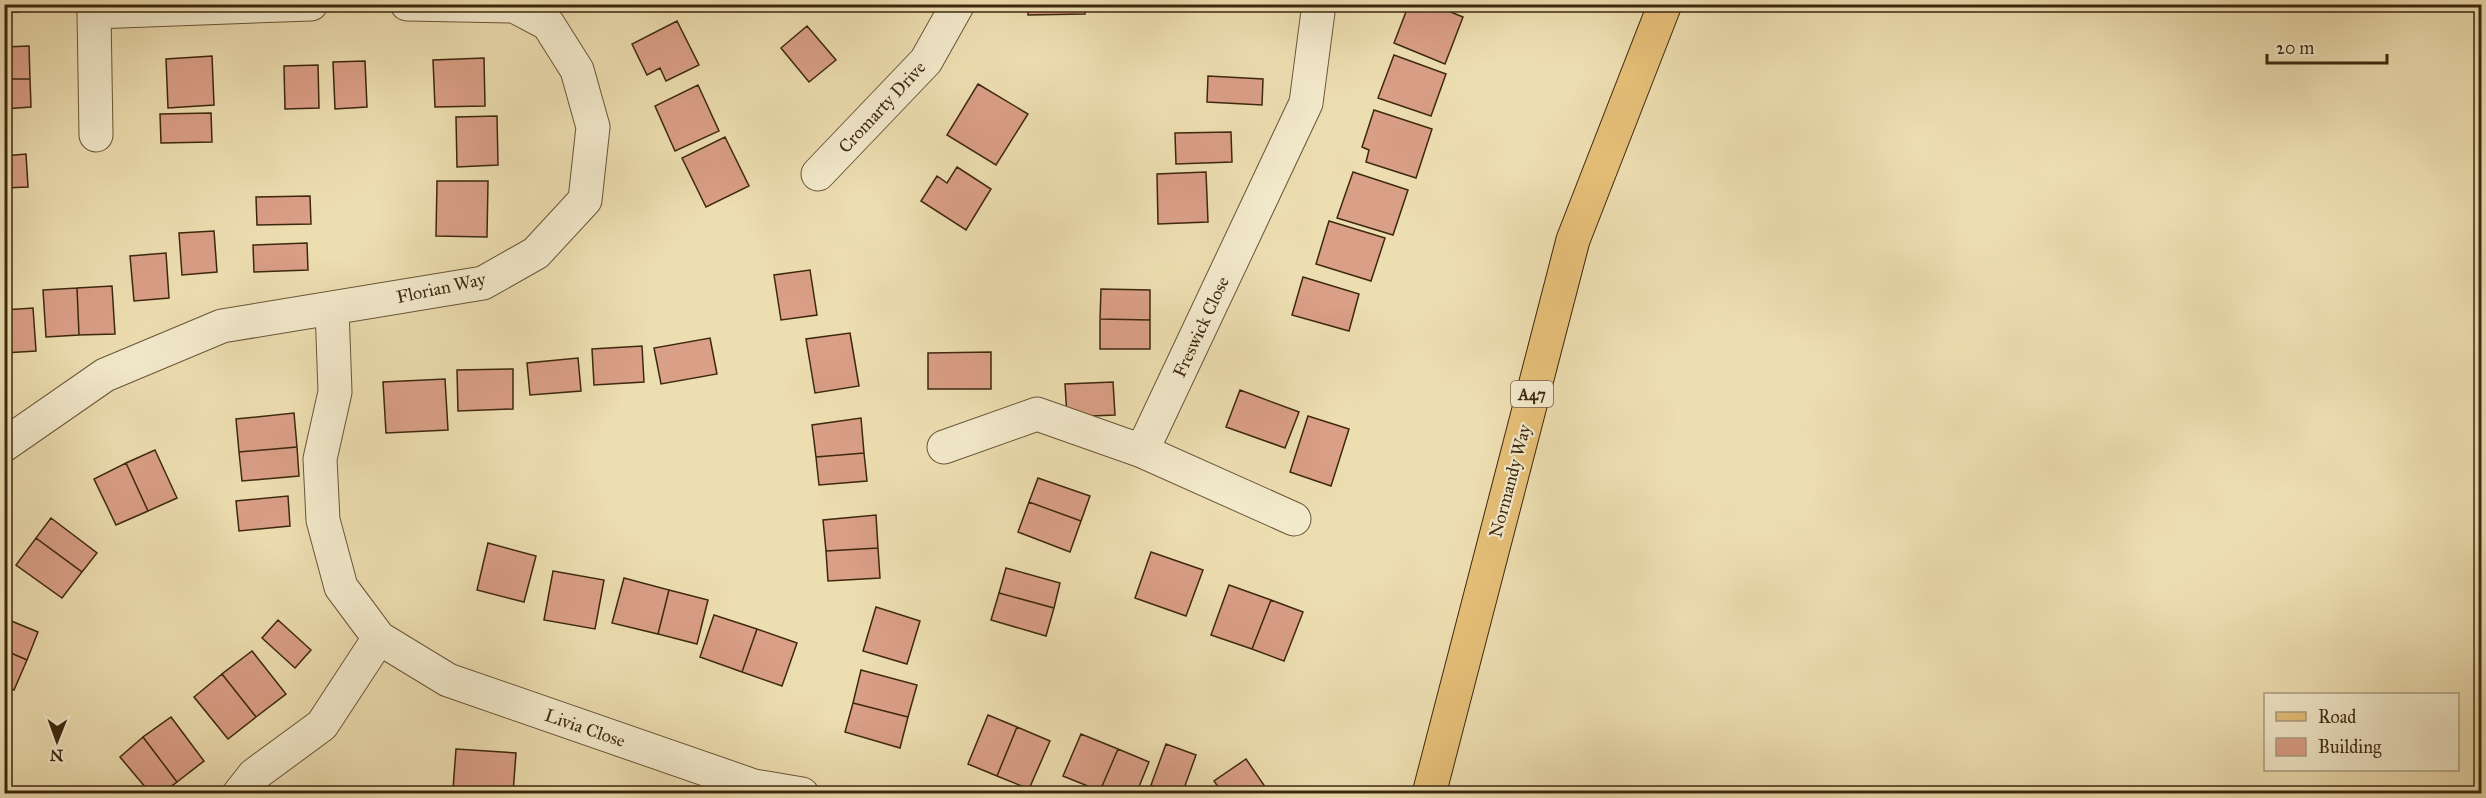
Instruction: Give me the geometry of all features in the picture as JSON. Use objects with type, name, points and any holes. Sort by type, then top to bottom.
[{"type":"main road","name":"Normandy Way","points":[[1429,794],[1573,240],[1665,4]]},
{"type":"street","points":[[96,135],[94,8],[311,4]]},
{"type":"street","name":"Florian Way","points":[[4,445],[105,375],[222,326],[483,283],[536,253],[585,200],[593,127],[577,70],[548,24],[514,6],[407,4]]},
{"type":"street","name":"Cromarty Drive","points":[[818,174],[926,61],[958,4]]},
{"type":"street","name":"Freswick Close","points":[[1142,451],[1306,103],[1319,4]]},
{"type":"street","points":[[239,794],[254,775],[322,725],[379,638],[340,587],[323,520],[320,459],[335,392],[332,308]]},
{"type":"street","points":[[944,447],[1037,414],[1142,451],[1294,519]]},
{"type":"street","name":"Livia Close","points":[[379,638],[448,680],[753,790],[801,794]]},
{"type":"building","points":[[4,4],[18,4],[18,12],[4,12]]},
{"type":"building","points":[[1028,4],[1085,4],[1085,14],[1028,15]]},
{"type":"building","points":[[1099,4],[1142,4],[1142,5],[1099,7]]},
{"type":"building","points":[[1409,4],[1431,4],[1463,17],[1445,64],[1394,43]]},
{"type":"building","points":[[677,21],[699,65],[666,81],[660,68],[647,75],[632,44]]},
{"type":"building","points":[[807,26],[836,60],[809,82],[781,48]]},
{"type":"building","points":[[29,46],[30,79],[4,79],[4,47]]},
{"type":"building","points":[[1394,55],[1446,74],[1431,116],[1378,98]]},
{"type":"building","points":[[212,56],[214,105],[168,108],[166,59]]},
{"type":"building","points":[[484,58],[485,106],[435,107],[433,60]]},
{"type":"building","points":[[365,61],[367,107],[335,109],[333,62]]},
{"type":"building","points":[[318,65],[319,108],[285,109],[284,66]]},
{"type":"building","points":[[1208,76],[1263,79],[1262,105],[1207,102]]},
{"type":"building","points":[[4,79],[30,79],[31,107],[4,109]]},
{"type":"building","points":[[978,84],[1028,114],[996,165],[947,135]]},
{"type":"building","points":[[698,85],[719,131],[675,151],[655,106]]},
{"type":"building","points":[[1374,110],[1432,129],[1416,178],[1366,162],[1369,150],[1362,147]]},
{"type":"building","points":[[211,113],[212,142],[161,143],[160,114]]},
{"type":"building","points":[[497,116],[498,165],[457,167],[456,117]]},
{"type":"building","points":[[1231,132],[1232,162],[1176,164],[1175,133]]},
{"type":"building","points":[[725,137],[749,186],[706,207],[682,158]]},
{"type":"building","points":[[26,154],[28,187],[4,188],[4,156]]},
{"type":"building","points":[[957,167],[991,189],[966,230],[921,201],[937,176],[947,183]]},
{"type":"building","points":[[1206,172],[1208,222],[1158,224],[1157,174]]},
{"type":"building","points":[[1353,172],[1408,190],[1393,235],[1337,218]]},
{"type":"building","points":[[437,181],[488,181],[487,237],[436,236]]},
{"type":"building","points":[[310,196],[311,224],[257,225],[256,197]]},
{"type":"building","points":[[1329,221],[1385,238],[1371,281],[1316,264]]},
{"type":"building","points":[[214,231],[217,272],[182,275],[179,233]]},
{"type":"building","points":[[307,243],[308,270],[254,272],[253,245]]},
{"type":"building","points":[[166,253],[169,298],[134,301],[130,256]]},
{"type":"building","points":[[810,270],[817,315],[781,320],[774,275]]},
{"type":"building","points":[[1303,277],[1359,294],[1349,331],[1292,315]]},
{"type":"building","points":[[112,286],[115,334],[79,335],[77,288]]},
{"type":"building","points":[[77,288],[79,335],[46,337],[43,290]]},
{"type":"building","points":[[1101,289],[1150,290],[1150,320],[1100,319]]},
{"type":"building","points":[[33,308],[36,351],[4,353],[4,310]]},
{"type":"building","points":[[1100,319],[1150,320],[1150,349],[1100,349]]},
{"type":"building","points":[[850,333],[859,386],[815,393],[806,339]]},
{"type":"building","points":[[710,338],[717,374],[661,384],[654,348]]},
{"type":"building","points":[[642,346],[644,382],[594,385],[592,349]]},
{"type":"building","points":[[991,352],[991,389],[928,389],[928,353]]},
{"type":"building","points":[[578,358],[581,391],[530,395],[527,363]]},
{"type":"building","points":[[513,369],[513,409],[458,411],[457,370]]},
{"type":"building","points":[[445,379],[448,430],[386,433],[383,382]]},
{"type":"building","points":[[1113,382],[1115,415],[1067,417],[1065,384]]},
{"type":"building","points":[[1240,390],[1299,412],[1285,448],[1226,427]]},
{"type":"building","points":[[294,413],[297,447],[239,452],[236,419]]},
{"type":"building","points":[[1308,416],[1349,429],[1331,486],[1290,472]]},
{"type":"building","points":[[861,418],[864,453],[816,457],[812,425]]},
{"type":"building","points":[[297,447],[299,476],[242,481],[239,452]]},
{"type":"building","points":[[155,450],[177,498],[148,511],[126,463]]},
{"type":"building","points":[[864,453],[867,481],[819,485],[816,457]]},
{"type":"building","points":[[126,463],[148,511],[116,525],[94,479]]},
{"type":"building","points":[[1038,478],[1090,496],[1081,521],[1029,502]]},
{"type":"building","points":[[288,496],[290,526],[239,531],[236,501]]},
{"type":"building","points":[[1029,502],[1081,521],[1070,552],[1018,532]]},
{"type":"building","points":[[876,515],[878,548],[826,551],[823,520]]},
{"type":"building","points":[[51,518],[97,553],[82,572],[36,538]]},
{"type":"building","points":[[36,538],[82,572],[62,598],[16,565]]},
{"type":"building","points":[[488,543],[536,556],[524,602],[477,590]]},
{"type":"building","points":[[878,548],[880,578],[828,581],[826,551]]},
{"type":"building","points":[[1151,552],[1203,570],[1186,616],[1135,598]]},
{"type":"building","points":[[1006,568],[1060,583],[1054,608],[999,593]]},
{"type":"building","points":[[553,571],[604,580],[595,629],[544,620]]},
{"type":"building","points":[[624,578],[669,590],[658,634],[612,623]]},
{"type":"building","points":[[1229,585],[1271,600],[1252,649],[1211,635]]},
{"type":"building","points":[[669,590],[708,600],[697,644],[658,634]]},
{"type":"building","points":[[999,593],[1054,608],[1046,636],[991,620]]},
{"type":"building","points":[[1271,600],[1303,612],[1284,661],[1252,649]]},
{"type":"building","points":[[876,607],[920,621],[907,664],[863,651]]},
{"type":"building","points":[[714,615],[757,629],[742,672],[700,657]]},
{"type":"building","points":[[4,618],[38,632],[27,660],[4,650]]},
{"type":"building","points":[[278,620],[311,650],[295,668],[262,638]]},
{"type":"building","points":[[757,629],[797,643],[782,686],[742,672]]},
{"type":"building","points":[[4,650],[27,660],[14,690],[4,686]]},
{"type":"building","points":[[252,651],[286,694],[256,717],[222,674]]},
{"type":"building","points":[[861,670],[917,685],[908,717],[853,703]]},
{"type":"building","points":[[222,674],[256,717],[228,739],[194,697]]},
{"type":"building","points":[[853,703],[908,717],[900,748],[845,732]]},
{"type":"building","points":[[988,715],[1017,727],[997,776],[968,764]]},
{"type":"building","points":[[171,717],[204,761],[177,782],[143,737]]},
{"type":"building","points":[[1017,727],[1050,741],[1029,789],[997,776]]},
{"type":"building","points":[[1081,734],[1118,749],[1100,791],[1063,776]]},
{"type":"building","points":[[143,737],[177,782],[160,794],[151,794],[120,757]]},
{"type":"building","points":[[1166,744],[1196,755],[1182,794],[1172,794],[1151,785]]},
{"type":"building","points":[[456,749],[516,753],[513,793],[453,789]]},
{"type":"building","points":[[1118,749],[1149,762],[1136,794],[1105,794],[1100,791]]},
{"type":"building","points":[[1246,759],[1270,794],[1223,794],[1214,781]]}]
